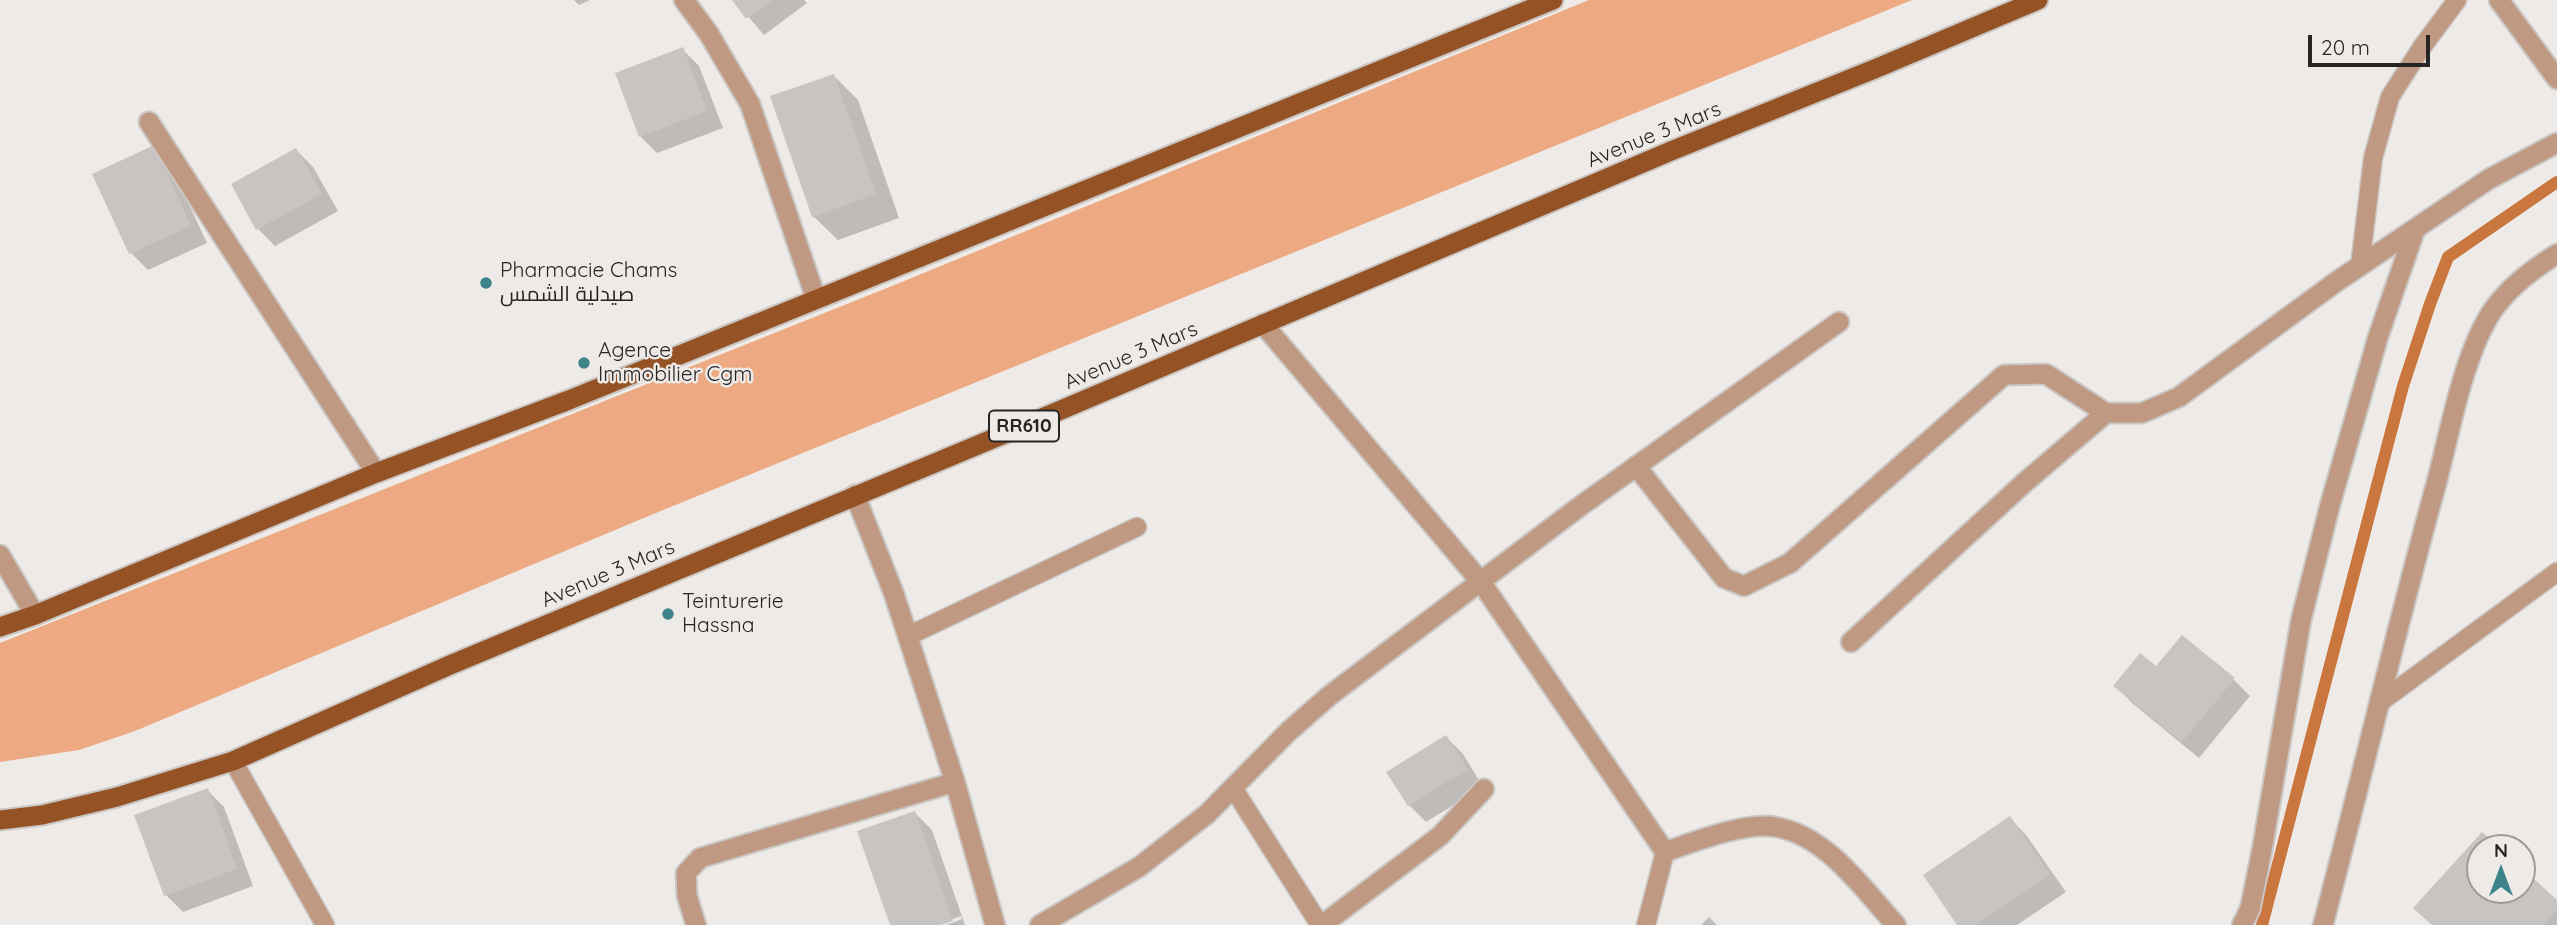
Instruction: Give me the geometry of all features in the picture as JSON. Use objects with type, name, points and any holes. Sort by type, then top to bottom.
[{"type":"main road","points":[[0,627],[35,615],[376,473],[569,400],[1553,0]]},
{"type":"main road","name":"Avenue 3 Mars","points":[[0,820],[42,815],[117,797],[233,761],[450,665],[1002,435],[1671,151],[2039,0]]},
{"type":"street","points":[[684,0],[709,34],[750,104],[816,299]]},
{"type":"street","points":[[2499,0],[2557,79]]},
{"type":"street","points":[[149,122],[376,473]]},
{"type":"street","points":[[1636,466],[1724,578],[1744,586],[1790,563],[2004,376],[2046,374],[2106,413],[2142,413],[2179,397],[2360,266],[2489,178],[2557,143]]},
{"type":"street","points":[[2242,925],[2250,909],[2262,850],[2301,620],[2330,505],[2378,337],[2415,230]]},
{"type":"street","points":[[2323,925],[2462,385],[2479,338],[2493,310],[2510,290],[2557,254]]},
{"type":"street","points":[[1040,925],[1139,867],[1207,814],[1288,732],[1329,696],[1636,466],[1839,322]]},
{"type":"street","points":[[1264,324],[1481,582],[1665,852],[1728,831],[1774,826],[1806,837],[1822,847],[1896,925]]},
{"type":"street","points":[[1851,642],[2024,483],[2106,413]]},
{"type":"street","points":[[855,495],[908,636],[955,782],[995,925]]},
{"type":"street","points":[[0,555],[35,615]]},
{"type":"street","points":[[696,925],[687,896],[686,873],[699,858],[955,782]]},
{"type":"street","points":[[1321,925],[1440,836],[1484,789]]},
{"type":"lane","points":[[2360,266],[2373,158],[2389,97],[2457,0]]},
{"type":"lane","points":[[908,636],[1136,527]]},
{"type":"lane","points":[[2379,703],[2557,572]]},
{"type":"lane","points":[[233,761],[325,925]]},
{"type":"lane","points":[[1233,788],[1321,925]]},
{"type":"lane","points":[[1646,925],[1665,852]]},
{"type":"shaded area","points":[[1589,0],[1912,0],[651,515],[135,731],[79,750],[0,762],[0,643],[892,286]]},
{"type":"building","points":[[732,0],[772,0],[746,19]]},
{"type":"building","points":[[683,47],[707,111],[639,137],[615,73]]},
{"type":"building","points":[[834,74],[876,194],[812,217],[770,96]]},
{"type":"building","points":[[154,145],[191,226],[129,254],[92,174]]},
{"type":"building","points":[[296,148],[322,194],[256,230],[231,184]]},
{"type":"building","points":[[2182,635],[2235,678],[2182,742],[2113,686],[2140,653],[2156,666]]},
{"type":"building","points":[[1446,735],[1468,769],[1408,806],[1386,772]]},
{"type":"building","points":[[208,788],[237,869],[164,896],[134,815]]},
{"type":"building","points":[[915,811],[953,921],[941,925],[890,925],[857,831]]},
{"type":"building","points":[[2010,816],[2050,874],[1976,925],[1957,925],[1923,875]]},
{"type":"building","points":[[2466,850],[2466,904],[2536,904],[2536,881],[2557,900],[2557,910],[2543,925],[2432,925],[2413,908]]},
{"type":"waterway","points":[[2262,925],[2403,386],[2448,257],[2557,182]]},
{"type":"place","name":"Pharmacie Chams صيدلية الشمس","points":[[486,283]]},
{"type":"place","name":"Agence Immobilier Cgm","points":[[584,363]]},
{"type":"place","name":"Teinturerie Hassna","points":[[668,614]]}]
